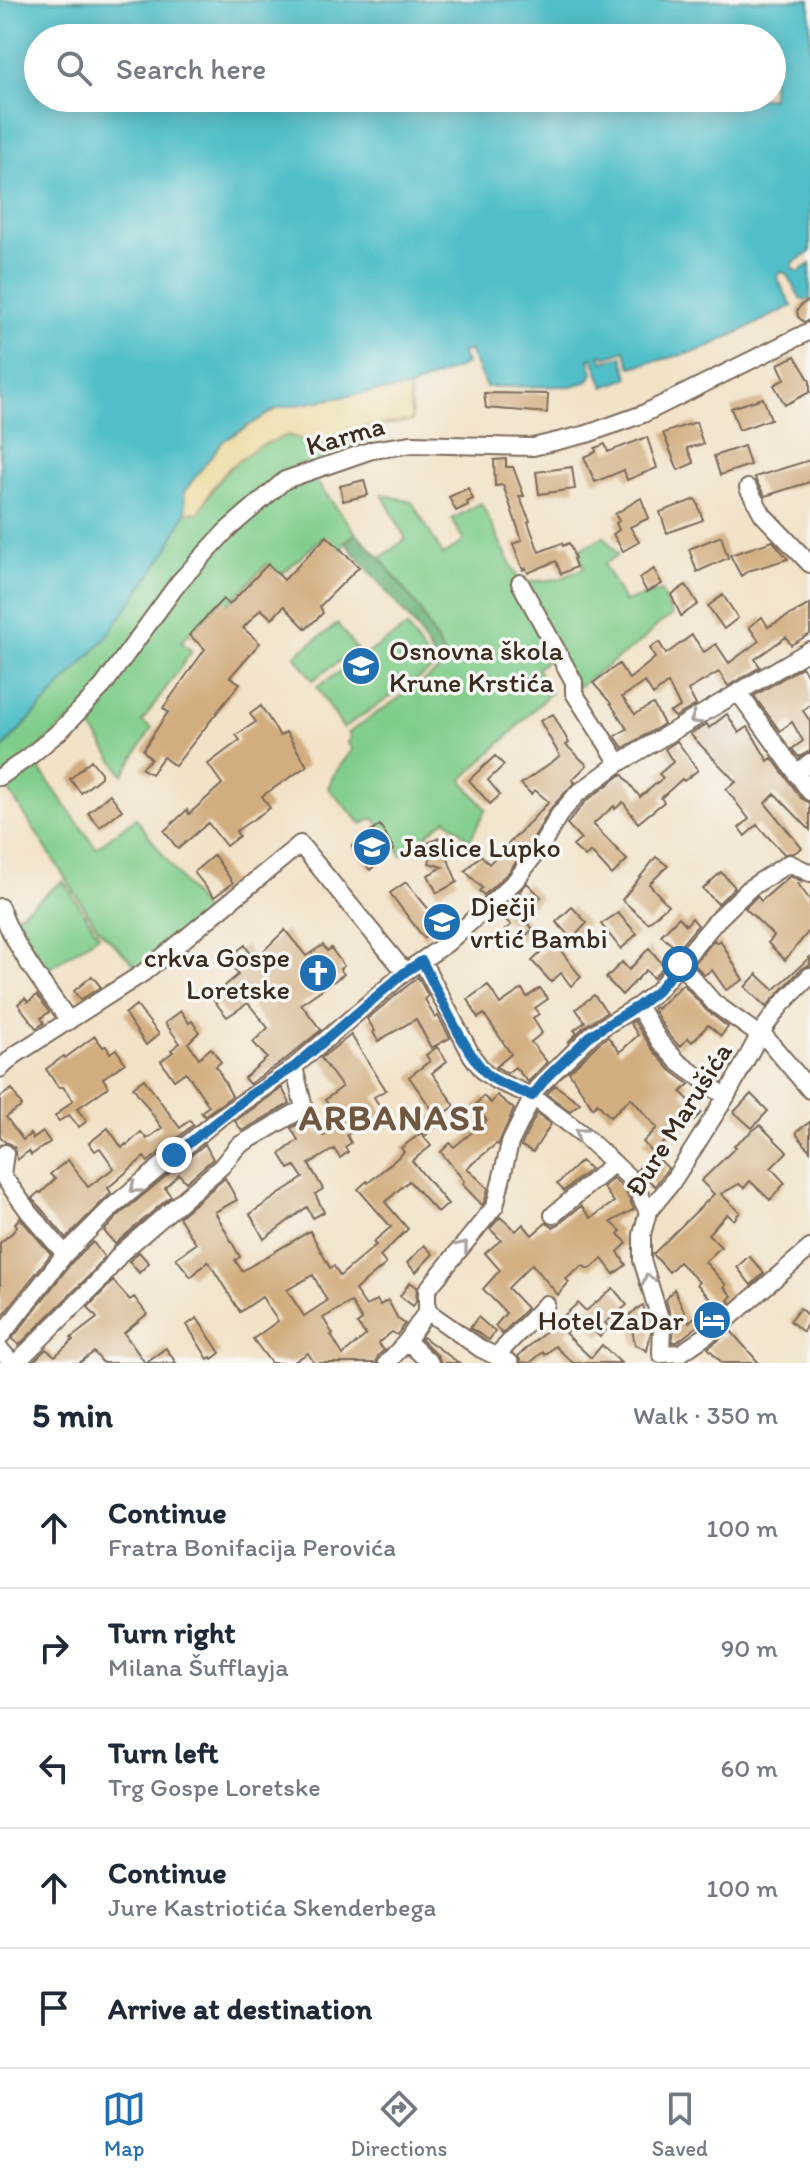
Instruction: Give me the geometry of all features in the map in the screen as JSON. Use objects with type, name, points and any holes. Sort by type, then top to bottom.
[{"type":"street","name":"Karma","points":[[0,777],[61,730],[103,686],[179,582],[226,531],[285,480],[372,450],[412,444],[533,447],[587,434],[643,414],[810,331]]},
{"type":"street","points":[[748,488],[763,515],[810,564]]},
{"type":"street","points":[[520,583],[574,682],[574,693],[619,763]]},
{"type":"street","points":[[0,1337],[65,1254],[112,1207],[199,1134],[250,1095],[294,1067],[405,972],[446,944],[516,880],[559,815],[577,794],[619,763],[810,650]]},
{"type":"street","points":[[738,692],[810,792]]},
{"type":"street","points":[[796,774],[810,762]]},
{"type":"street","points":[[0,1069],[15,1055],[143,973],[300,844],[405,972]]},
{"type":"street","points":[[387,1363],[407,1341],[427,1311],[427,1290],[495,1206],[510,1143],[532,1096],[548,1076],[592,1034],[657,991],[717,920],[750,888],[789,863],[810,873]]},
{"type":"street","points":[[0,907],[6,924],[69,1021]]},
{"type":"street","points":[[422,961],[472,1056],[484,1072],[532,1096],[581,1133],[633,1181],[648,1212]]},
{"type":"street","points":[[680,964],[714,1003],[760,1034],[810,1090]]},
{"type":"street","name":"Đure Marušića","points":[[657,1359],[662,1325],[642,1260],[642,1234],[648,1212],[670,1185],[726,1097],[760,1034],[781,1005],[810,976]]},
{"type":"street","points":[[638,1006],[660,1042],[678,1062],[726,1097]]},
{"type":"street","points":[[0,1349],[14,1363],[100,1280],[121,1253],[221,1167],[238,1146],[304,1108],[294,1067]]},
{"type":"street","points":[[3,1146],[2,1175],[65,1254]]},
{"type":"street","points":[[553,1215],[614,1163]]},
{"type":"street","points":[[657,1359],[681,1353],[720,1326],[810,1248]]},
{"type":"street","points":[[427,1311],[481,1349],[503,1360],[546,1304]]},
{"type":"street","points":[[407,1341],[430,1363]]},
{"type":"green space","points":[[352,432],[361,453],[309,472],[356,533],[345,542],[340,553],[322,538],[282,574],[267,564],[226,606],[219,602],[181,642],[192,651],[142,722],[152,728],[123,775],[93,730],[76,714],[30,756],[96,848],[136,818],[210,919],[143,973],[98,928],[0,777],[0,751],[105,639],[166,552],[186,512],[199,512],[214,487],[245,454],[271,440],[289,436],[316,442]]},
{"type":"green space","points":[[382,494],[412,502],[443,555],[464,541],[452,519],[481,503],[520,583],[559,579],[584,568],[579,550],[604,536],[618,555],[604,564],[624,602],[661,591],[672,616],[578,687],[557,654],[537,668],[551,692],[462,780],[486,809],[470,840],[446,819],[402,855],[374,818],[362,824],[328,788],[334,774],[353,749],[347,742],[351,738],[348,733],[437,672],[447,661],[419,609],[380,558],[406,539]]},
{"type":"green space","points":[[356,533],[380,558],[419,609],[447,661],[440,668],[415,626],[345,542]]},
{"type":"green space","points":[[338,624],[356,649],[313,680],[295,655]]},
{"type":"green space","points":[[407,627],[434,668],[343,728],[317,687]]},
{"type":"green space","points":[[63,881],[99,935],[38,976],[6,924]]},
{"type":"sand","points":[[409,388],[412,421],[366,427],[314,443],[288,435],[257,447],[229,468],[212,488],[199,513],[186,512],[183,492],[223,441],[278,408]]},
{"type":"water","points":[[0,0],[810,0],[810,252],[793,263],[792,267],[798,272],[810,264],[810,301],[801,299],[786,273],[780,272],[777,278],[792,306],[702,350],[631,367],[625,350],[606,357],[600,355],[603,362],[622,356],[629,378],[604,387],[593,358],[589,359],[593,373],[589,381],[572,386],[486,387],[469,350],[461,353],[467,364],[409,388],[278,408],[223,441],[184,492],[186,512],[166,552],[105,639],[0,751]]},
{"type":"building","points":[[810,300],[810,320],[804,322],[797,311]]},
{"type":"building","points":[[795,356],[810,381],[810,392],[785,405],[774,385],[785,379],[778,364]]},
{"type":"building","points":[[484,393],[548,394],[547,413],[486,408]]},
{"type":"building","points":[[763,398],[771,419],[739,430],[731,408]]},
{"type":"building","points":[[696,422],[703,444],[687,448],[694,463],[678,470],[663,433]]},
{"type":"building","points":[[647,437],[657,468],[627,480],[624,470],[595,482],[584,457],[605,444],[608,452]]},
{"type":"building","points":[[744,446],[750,465],[720,475],[714,456]]},
{"type":"building","points":[[506,459],[506,467],[513,467],[524,496],[519,496],[539,552],[569,543],[576,567],[561,574],[556,561],[528,573],[526,568],[523,570],[513,544],[522,540],[503,485],[495,486],[494,460]]},
{"type":"building","points":[[810,460],[810,482],[765,496],[756,481],[755,477]]},
{"type":"building","points":[[572,467],[575,489],[539,494],[536,472]]},
{"type":"building","points":[[364,480],[368,495],[343,501],[340,486]]},
{"type":"building","points":[[468,488],[473,499],[456,511],[449,497]]},
{"type":"building","points":[[641,498],[649,518],[630,527],[639,542],[623,551],[613,534],[619,530],[615,514]]},
{"type":"building","points":[[696,499],[703,520],[667,533],[660,512]]},
{"type":"building","points":[[327,536],[359,567],[320,606],[323,613],[306,629],[284,606],[272,619],[261,609],[243,628],[260,643],[230,677],[240,683],[175,766],[163,757],[151,774],[141,768],[151,759],[143,750],[168,712],[163,708],[205,649],[189,635],[223,599],[229,605],[268,564],[284,580]]},
{"type":"building","points":[[721,536],[728,558],[697,572],[689,549]]},
{"type":"building","points":[[773,541],[788,559],[741,576],[730,555]]},
{"type":"building","points":[[654,569],[662,584],[647,592],[639,578]]},
{"type":"building","points":[[686,585],[698,604],[681,616],[671,595]]},
{"type":"building","points":[[723,595],[738,618],[724,629],[708,606]]},
{"type":"building","points":[[810,604],[810,634],[791,645],[786,637],[755,659],[760,667],[728,686],[719,672],[688,690],[696,705],[675,717],[670,712],[680,707],[668,683],[653,695],[645,682],[622,697],[635,714],[653,704],[664,724],[623,748],[615,736],[627,729],[593,683],[619,664],[629,679],[655,658],[650,648],[659,642],[666,654],[692,635],[704,652],[716,644],[729,663],[759,641],[749,627],[762,617],[768,627]]},
{"type":"building","points":[[802,667],[810,678],[810,705],[803,711],[810,721],[810,751],[799,757],[792,749],[803,741],[792,722],[780,731],[754,696]]},
{"type":"building","points":[[261,706],[280,736],[286,732],[307,766],[262,796],[270,808],[236,831],[239,836],[226,846],[208,823],[178,849],[164,831],[187,810],[189,814],[222,784],[208,764],[240,740],[236,735],[256,722],[250,714]]},
{"type":"building","points":[[553,714],[569,743],[566,745],[587,765],[551,808],[508,873],[484,895],[479,891],[482,888],[465,871],[481,855],[489,864],[549,802],[535,790],[531,794],[521,784],[560,756],[540,721]]},
{"type":"building","points":[[727,714],[739,733],[748,727],[768,761],[772,758],[801,798],[810,803],[810,830],[775,794],[765,803],[802,848],[794,853],[784,854],[757,825],[745,836],[739,828],[749,819],[726,789],[736,782],[690,734],[707,724],[709,728]]},
{"type":"building","points":[[677,741],[698,770],[684,781],[682,779],[661,798],[664,802],[638,823],[623,802],[593,824],[627,860],[612,875],[591,852],[585,857],[573,846],[581,839],[567,824],[585,802],[622,774],[640,797],[663,778],[659,774],[673,762],[665,749]]},
{"type":"building","points":[[495,756],[504,765],[488,780],[500,795],[490,804],[469,780]]},
{"type":"building","points":[[91,760],[101,777],[81,793],[70,779]]},
{"type":"building","points":[[110,794],[122,810],[100,827],[88,813]]},
{"type":"building","points":[[380,825],[394,849],[370,870],[352,846]]},
{"type":"building","points":[[448,834],[455,852],[447,857],[457,882],[437,893],[428,875],[443,867],[429,863],[432,851],[428,843]]},
{"type":"building","points":[[214,855],[233,883],[214,897],[194,872]]},
{"type":"building","points":[[656,857],[668,866],[649,884],[668,905],[648,923],[622,900]]},
{"type":"building","points":[[721,872],[735,887],[718,904],[703,889]]},
{"type":"building","points":[[790,876],[802,881],[798,884],[810,900],[810,930],[785,960],[768,943],[774,936],[745,908],[757,896],[761,901]]},
{"type":"building","points":[[406,882],[436,918],[439,926],[424,938],[390,893]]},
{"type":"building","points":[[527,883],[541,897],[521,915],[533,929],[516,945],[505,930],[511,925],[501,915],[522,895],[519,892]]},
{"type":"building","points":[[572,907],[587,923],[572,939],[556,922]]},
{"type":"building","points":[[618,913],[637,934],[621,949],[601,924]]},
{"type":"building","points":[[679,917],[686,925],[692,918],[698,925],[677,950],[661,935]]},
{"type":"building","points":[[285,930],[306,956],[323,945],[327,951],[331,948],[344,966],[340,969],[344,974],[301,1004],[321,1030],[249,1084],[244,1078],[267,1058],[253,1042],[268,1028],[248,1003],[227,1017],[211,997],[238,975],[235,970],[244,964],[236,952],[245,945],[254,960]]},
{"type":"building","points":[[714,940],[717,943],[720,940],[743,980],[726,990],[712,970],[704,975],[694,964]]},
{"type":"building","points":[[548,946],[553,951],[558,947],[581,977],[571,986],[561,973],[551,982],[532,961]]},
{"type":"building","points":[[649,948],[664,966],[653,978],[646,970],[622,995],[606,978],[622,962],[629,970]]},
{"type":"building","points":[[810,957],[810,965],[802,968],[766,1007],[745,987],[757,974],[774,990]]},
{"type":"building","points":[[92,976],[101,987],[80,1000],[74,991]]},
{"type":"building","points":[[418,977],[428,996],[425,999],[450,1038],[431,1048],[416,1019],[378,1041],[367,1019]]},
{"type":"building","points":[[683,984],[706,1010],[728,1027],[721,1036],[708,1025],[692,1042],[688,1038],[680,1047],[669,1035],[653,1009],[657,1009]]},
{"type":"building","points":[[488,985],[500,1004],[522,989],[527,997],[540,988],[548,999],[535,1008],[539,1014],[533,1018],[542,1033],[531,1042],[547,1062],[528,1082],[515,1067],[507,1073],[496,1067],[511,1054],[484,1014],[478,1018],[468,999]]},
{"type":"building","points":[[37,995],[49,1012],[41,1018],[44,1023],[36,1028],[18,1004],[25,998],[28,1002]]},
{"type":"building","points":[[594,995],[607,1012],[585,1026],[567,1043],[577,1033],[574,1030],[585,1022],[576,1009]]},
{"type":"building","points":[[136,1005],[159,1034],[146,1045],[125,1014]]},
{"type":"building","points":[[181,1011],[199,1032],[188,1043],[199,1058],[211,1048],[221,1062],[216,1066],[232,1096],[204,1116],[201,1112],[209,1106],[186,1072],[174,1080],[161,1061],[180,1043],[165,1023]]},
{"type":"building","points":[[634,1021],[670,1070],[689,1084],[681,1092],[701,1113],[653,1153],[643,1142],[657,1128],[631,1098],[610,1117],[597,1103],[593,1108],[569,1072],[608,1037],[620,1052],[638,1035],[630,1023]]},
{"type":"building","points":[[351,1035],[386,1090],[374,1097],[383,1112],[368,1126],[366,1123],[347,1135],[351,1143],[345,1147],[348,1152],[340,1158],[334,1149],[309,1164],[323,1189],[315,1194],[324,1212],[313,1218],[307,1207],[264,1239],[250,1214],[303,1178],[295,1166],[289,1169],[280,1154],[298,1140],[291,1128],[304,1121],[306,1125],[311,1122],[318,1134],[321,1132],[323,1136],[342,1122],[325,1100],[342,1087],[321,1058]]},
{"type":"building","points":[[95,1036],[110,1053],[116,1049],[125,1063],[103,1078],[108,1087],[77,1109],[87,1121],[79,1127],[69,1115],[59,1121],[55,1116],[73,1100],[63,1087],[58,1087],[46,1069]]},
{"type":"building","points":[[437,1047],[447,1061],[432,1073],[455,1106],[438,1118],[409,1077],[430,1061],[426,1055]]},
{"type":"building","points":[[144,1079],[180,1128],[190,1120],[193,1125],[148,1162],[144,1157],[108,1188],[111,1193],[66,1238],[32,1198],[55,1179],[50,1174],[68,1160],[88,1187],[114,1168],[100,1148],[95,1151],[89,1143],[108,1128],[122,1148],[141,1132],[147,1139],[162,1128],[133,1087]]},
{"type":"building","points":[[555,1085],[580,1103],[570,1111],[547,1094]]},
{"type":"building","points":[[282,1088],[290,1103],[242,1131],[235,1121]]},
{"type":"building","points":[[12,1089],[22,1106],[6,1117],[23,1140],[30,1134],[33,1139],[43,1132],[50,1142],[17,1160],[15,1148],[0,1136],[0,1097]]},
{"type":"building","points":[[751,1094],[768,1111],[752,1128],[734,1112]]},
{"type":"building","points":[[497,1095],[514,1109],[498,1145],[467,1168],[488,1188],[482,1205],[462,1184],[464,1181],[441,1152],[450,1143],[454,1147],[487,1120],[474,1107],[483,1096],[491,1103]]},
{"type":"building","points":[[537,1113],[551,1124],[533,1152],[521,1146]]},
{"type":"building","points":[[432,1115],[439,1124],[425,1136],[418,1129]]},
{"type":"building","points":[[810,1122],[810,1151],[797,1131]]},
{"type":"building","points":[[760,1125],[787,1152],[771,1168],[785,1183],[770,1200],[750,1181],[744,1188],[739,1184],[721,1194],[740,1212],[734,1220],[727,1214],[708,1234],[721,1247],[705,1262],[732,1296],[716,1315],[677,1342],[672,1342],[674,1329],[666,1300],[674,1289],[689,1322],[712,1301],[679,1262],[669,1272],[653,1254],[714,1194],[701,1181],[736,1147],[734,1145]]},
{"type":"building","points":[[421,1133],[431,1146],[412,1161],[448,1204],[438,1213],[409,1181],[385,1202],[408,1229],[380,1256],[386,1264],[355,1290],[366,1306],[377,1300],[380,1305],[388,1300],[398,1319],[405,1324],[397,1335],[392,1332],[378,1343],[384,1350],[376,1363],[314,1363],[308,1353],[292,1363],[271,1363],[253,1339],[278,1321],[262,1297],[240,1312],[208,1261],[191,1277],[176,1258],[196,1244],[179,1217],[225,1178],[237,1200],[215,1212],[240,1257],[235,1260],[242,1271],[310,1231],[330,1268],[334,1266],[340,1276],[376,1245],[373,1242],[391,1227],[358,1189],[404,1152],[401,1148]],"holes":[[[313,1275],[327,1301],[304,1316],[287,1290]],[[351,1302],[362,1320],[357,1324],[366,1335],[343,1355],[323,1318]]]},
{"type":"building","points":[[205,1144],[213,1159],[186,1182],[179,1174],[165,1188],[171,1196],[115,1244],[104,1231]]},
{"type":"building","points":[[653,1153],[668,1168],[655,1186],[637,1170]]},
{"type":"building","points":[[581,1161],[590,1169],[564,1191],[557,1184]]},
{"type":"building","points":[[613,1178],[624,1188],[634,1209],[611,1222],[621,1231],[618,1234],[627,1243],[618,1252],[626,1265],[614,1274],[602,1259],[590,1269],[582,1266],[566,1279],[569,1282],[558,1295],[532,1264],[508,1288],[527,1308],[502,1334],[495,1326],[506,1313],[483,1289],[500,1270],[485,1253],[501,1240],[490,1229],[500,1217],[516,1231],[523,1224],[532,1235],[546,1223],[553,1227],[559,1224],[581,1206],[591,1218],[614,1202],[603,1187]]},
{"type":"building","points":[[20,1218],[51,1254],[3,1315],[0,1312],[0,1243],[13,1232]]},
{"type":"building","points":[[93,1242],[104,1257],[92,1273],[19,1345],[12,1339],[73,1261]]},
{"type":"building","points":[[424,1245],[433,1254],[416,1272],[407,1263]]},
{"type":"building","points":[[139,1252],[149,1263],[139,1273],[129,1261]]},
{"type":"building","points":[[749,1256],[764,1273],[751,1285],[737,1267]]},
{"type":"building","points":[[113,1281],[130,1300],[134,1297],[147,1314],[124,1333],[145,1363],[103,1363],[94,1352],[79,1363],[36,1363],[34,1361],[46,1349],[55,1356],[73,1340],[71,1338],[97,1318],[88,1307]]},
{"type":"building","points":[[410,1282],[417,1287],[413,1306],[400,1296]]},
{"type":"building","points":[[613,1288],[627,1305],[605,1323],[609,1327],[600,1337],[581,1318],[565,1333],[591,1358],[602,1345],[621,1363],[573,1363],[555,1346],[530,1363],[521,1362],[518,1356],[578,1303],[586,1311]]},
{"type":"building","points":[[643,1305],[651,1332],[647,1351],[635,1344],[630,1314]]},
{"type":"building","points":[[800,1308],[810,1318],[803,1332],[790,1321]]},
{"type":"building","points":[[478,1317],[495,1332],[489,1340],[470,1328]]},
{"type":"building","points":[[197,1318],[220,1353],[212,1359],[208,1359],[187,1325]]},
{"type":"building","points":[[731,1331],[759,1363],[722,1363],[708,1348]]},
{"type":"building","points":[[423,1337],[459,1363],[441,1363],[421,1339]]},
{"type":"building","points":[[166,1348],[176,1363],[145,1363]]},
{"type":"place","name":"Osnovna škola Krune Krstića","points":[[361,666]]},
{"type":"place","name":"Jaslice Lupko","points":[[372,847]]},
{"type":"place","name":"Dječji vrtić Bambi","points":[[442,922]]},
{"type":"place","name":"crkva Gospe Loretske","points":[[318,973]]},
{"type":"place","name":"Hotel ZaDar","points":[[712,1320]]},
{"type":"district","name":"ARBANASI","points":[[393,1117]]},
{"type":"route","points":[[174,1155],[250,1095],[294,1067],[422,961],[472,1056],[484,1072],[532,1096],[548,1076],[592,1034],[657,991],[680,964]]}]
